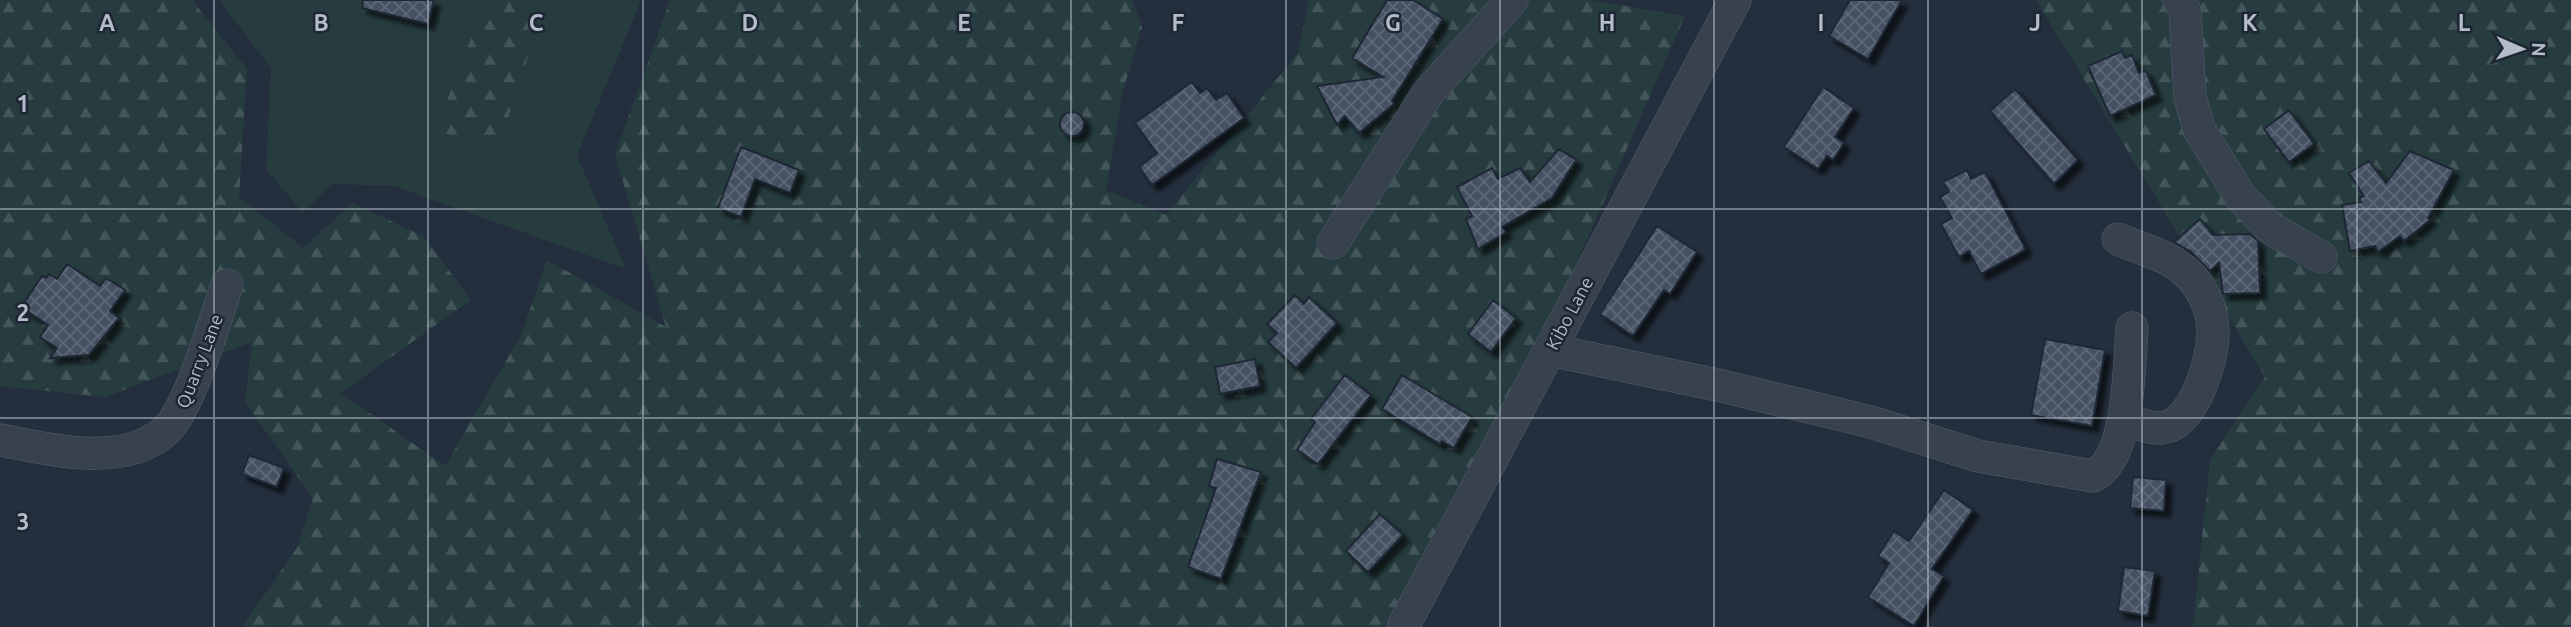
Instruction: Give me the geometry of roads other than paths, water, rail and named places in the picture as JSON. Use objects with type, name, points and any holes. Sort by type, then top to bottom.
[{"type":"street","points":[[1334,243],[1428,93],[1513,0]]},
{"type":"street","name":"Kibo Lane","points":[[1403,627],[1735,0]]},
{"type":"street","points":[[2179,0],[2185,11],[2189,97],[2199,130],[2240,196],[2270,228],[2321,257]]},
{"type":"street","points":[[2118,239],[2186,271],[2211,312],[2213,329],[2210,358],[2197,394],[2181,420],[2162,428],[2124,419]]},
{"type":"street","name":"Quarry Lane","points":[[0,440],[89,452],[126,450],[163,433],[180,413],[227,285]]},
{"type":"street","points":[[1550,350],[1722,386],[1871,422],[1978,456],[2093,476],[2110,462],[2124,419],[2132,328]]}]
